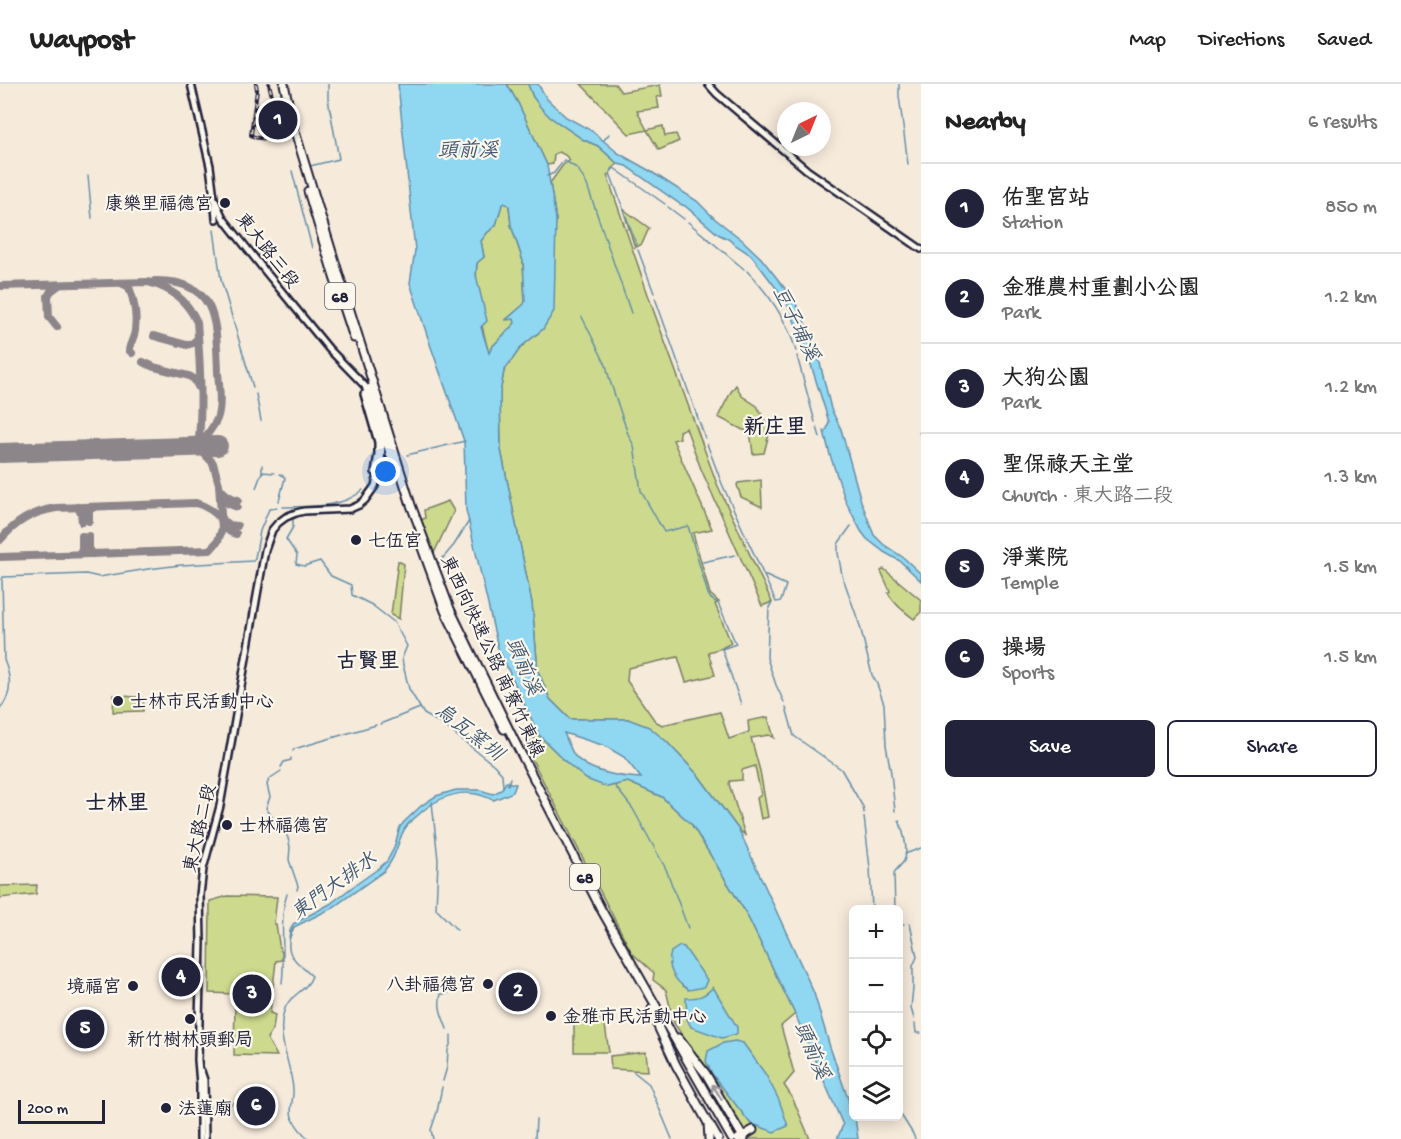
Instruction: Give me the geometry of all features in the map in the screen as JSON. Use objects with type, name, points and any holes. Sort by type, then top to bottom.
[{"type":"highway","name":"東西向快速公路 南寮竹東線","points":[[282,84],[289,127],[334,277],[426,563],[510,742],[598,913],[732,1139]]},
{"type":"highway","name":"東西向快速公路 南寮竹東線","points":[[654,1008],[727,1139]]},
{"type":"highway","points":[[654,1008],[664,1017],[706,1074],[743,1138],[754,1132]]},
{"type":"highway","points":[[654,1008],[654,1018],[676,1065],[718,1139]]},
{"type":"highway","points":[[704,1115],[708,1123],[709,1139]]},
{"type":"main road","name":"東大路三段","points":[[191,84],[210,166],[214,198],[227,225],[323,341],[365,386],[382,440],[378,477],[371,493],[359,505],[350,509],[296,513],[278,523],[272,530],[265,550],[236,711]]},
{"type":"main road","points":[[708,84],[807,170],[921,249]]},
{"type":"main road","points":[[214,198],[216,219]]},
{"type":"main road","name":"東大路二段","points":[[203,1139],[198,1060],[200,895],[203,869],[220,806],[236,711]]},
{"type":"green space","points":[[507,84],[528,84],[533,97],[550,117],[584,140],[598,146],[618,164],[607,175],[654,312],[717,484],[772,602],[762,606],[701,469],[686,428],[679,431],[680,438],[673,440],[712,529],[693,533],[710,594],[719,602],[715,604],[731,643],[708,652],[715,675],[686,682],[678,657],[628,668],[627,681],[655,721],[662,725],[720,712],[729,739],[749,732],[748,721],[768,717],[774,738],[769,735],[751,738],[760,771],[768,817],[761,819],[757,798],[761,795],[755,766],[742,770],[742,780],[730,781],[729,784],[745,835],[698,775],[666,741],[628,719],[570,719],[550,699],[538,671],[532,603],[501,450],[500,393],[504,371],[521,347],[543,329],[556,220],[550,183],[563,165],[570,160],[559,152],[554,154],[553,164],[547,165]]},
{"type":"green space","points":[[581,84],[615,84],[621,92],[660,85],[662,96],[657,97],[659,108],[637,111],[647,130],[629,134]]},
{"type":"green space","points":[[663,126],[665,136],[676,134],[679,141],[659,150],[647,130]]},
{"type":"green space","points":[[502,204],[509,206],[511,225],[523,261],[525,304],[507,319],[514,318],[515,323],[492,347],[489,354],[476,286],[477,263],[484,257],[481,241],[496,225]]},
{"type":"green space","points":[[623,209],[649,228],[642,244],[635,248]]},
{"type":"green space","points":[[736,385],[742,396],[757,406],[770,430],[764,453],[753,454],[751,431],[743,430],[718,417]]},
{"type":"green space","points":[[761,480],[762,507],[741,497],[737,485]]},
{"type":"green space","points":[[448,501],[454,511],[433,555],[421,520],[425,518],[424,510]]},
{"type":"green space","points":[[398,561],[404,564],[399,619],[391,615]]},
{"type":"green space","points":[[884,569],[921,600],[921,612],[914,619],[896,604],[888,593],[890,591],[881,571]]},
{"type":"green space","points":[[114,695],[144,698],[143,711],[113,712]]},
{"type":"green space","points":[[539,735],[567,763],[607,787],[628,782],[662,797],[692,825],[746,913],[795,1014],[781,1026],[794,1073],[784,1085],[792,1097],[810,1139],[748,1139],[674,1023],[666,990],[653,980],[654,973],[632,953],[525,746]]},
{"type":"green space","points":[[37,885],[36,894],[0,898],[0,886]]},
{"type":"green space","points":[[228,896],[277,897],[274,924],[276,924],[282,960],[276,961],[270,1013],[275,1015],[273,1029],[267,1038],[277,1056],[234,1055],[235,1005],[262,1011],[234,1004],[234,994],[209,993],[210,901]]},
{"type":"green space","points":[[604,1019],[609,1052],[574,1052],[574,1023]]},
{"type":"green space","points":[[646,1052],[648,1071],[611,1069],[610,1056]]},
{"type":"green space","points":[[245,1094],[273,1105],[274,1114],[270,1117],[273,1121],[232,1104],[233,1102],[238,1104],[240,1095]]},
{"type":"water","name":"頭前溪","points":[[398,84],[507,84],[547,165],[556,220],[554,311],[543,329],[521,347],[504,371],[500,393],[501,450],[532,603],[538,671],[550,699],[570,719],[628,719],[649,727],[666,741],[698,775],[739,830],[814,993],[849,1102],[849,1121],[856,1121],[858,1139],[837,1139],[843,1125],[795,1014],[746,913],[692,825],[662,797],[628,782],[607,787],[586,779],[539,735],[498,648],[466,510],[464,441],[410,283],[415,250]],"holes":[[[505,203],[509,206],[511,225],[523,261],[525,301],[506,320],[514,319],[515,323],[489,353],[481,327],[487,321],[476,275],[477,263],[484,257],[481,241],[496,225],[502,205]],[[564,733],[605,746],[624,757],[641,778],[614,775],[587,766],[574,755]]]},
{"type":"water","name":"豆子埔溪","points":[[528,84],[538,84],[547,99],[566,117],[592,131],[618,153],[697,201],[761,258],[794,300],[810,334],[820,363],[831,409],[841,429],[861,501],[874,535],[921,574],[921,581],[900,561],[867,539],[861,531],[846,502],[830,455],[824,431],[829,422],[806,349],[786,301],[751,255],[718,234],[685,206],[626,166],[618,164],[598,146],[584,140],[550,117],[533,97]]},
{"type":"water","points":[[506,782],[516,784],[513,792],[494,800],[468,793],[452,795],[430,806],[405,829],[393,858],[384,871],[332,908],[294,927],[289,938],[293,924],[330,904],[387,861],[394,848],[400,827],[422,805],[436,796],[456,790],[480,790],[493,794],[501,790]]},
{"type":"water","points":[[680,946],[684,947],[707,980],[704,987],[689,990],[673,974],[670,964],[671,952]]},
{"type":"water","points":[[713,987],[737,1027],[737,1034],[722,1038],[691,1027],[687,1019],[686,998],[701,996]]},
{"type":"water","points":[[735,1041],[743,1043],[766,1075],[779,1100],[788,1126],[774,1132],[750,1123],[712,1074],[706,1061],[708,1051],[723,1043]]},
{"type":"waterway","points":[[310,166],[339,159],[328,99],[328,84]]},
{"type":"waterway","points":[[899,84],[908,164]]},
{"type":"waterway","points":[[604,140],[609,134]]},
{"type":"waterway","points":[[547,176],[554,173],[564,160],[578,169],[587,185],[631,313]]},
{"type":"waterway","points":[[614,168],[610,173],[637,246]]},
{"type":"waterway","points":[[614,168],[665,204]]},
{"type":"waterway","points":[[292,171],[312,248]]},
{"type":"waterway","points":[[88,176],[92,218]]},
{"type":"waterway","points":[[668,207],[684,219]]},
{"type":"waterway","points":[[688,222],[744,269]]},
{"type":"waterway","points":[[214,230],[221,280],[253,387]]},
{"type":"waterway","points":[[638,250],[654,293]]},
{"type":"waterway","points":[[747,271],[776,308],[788,329],[796,351]]},
{"type":"waterway","points":[[655,298],[705,438]]},
{"type":"waterway","points":[[582,317],[606,365],[634,446],[641,491],[664,532],[688,526],[708,594],[718,603],[736,644],[722,649],[741,704]]},
{"type":"waterway","points":[[797,356],[815,422]]},
{"type":"waterway","points":[[256,394],[261,421]]},
{"type":"waterway","points":[[817,427],[820,437]]},
{"type":"waterway","points":[[407,455],[465,441]]},
{"type":"waterway","points":[[707,444],[722,484],[776,602],[781,601],[786,585],[764,575]]},
{"type":"waterway","points":[[262,465],[262,472]]},
{"type":"waterway","points":[[256,488],[262,472],[274,473]]},
{"type":"waterway","points":[[279,474],[285,478],[279,501]]},
{"type":"waterway","points":[[282,507],[314,506],[345,501],[363,490]]},
{"type":"waterway","points":[[0,708],[7,697],[10,686],[4,660],[3,577],[86,574],[99,577],[181,565],[253,561],[260,531],[269,509],[277,508]]},
{"type":"waterway","name":"烏瓦窯圳","points":[[293,520],[293,527],[286,539],[297,555],[296,564],[304,566],[320,561],[331,576],[351,585],[352,595],[372,605],[394,622],[407,646],[402,658],[409,689],[424,714],[442,724],[494,765],[502,774],[503,787]]},
{"type":"waterway","name":"東門大排水","points":[[437,565],[454,545],[469,521]]},
{"type":"waterway","points":[[851,526],[838,544],[838,553],[842,575],[860,626],[872,675],[884,704],[886,745],[895,811]]},
{"type":"waterway","points":[[703,562],[735,555]]},
{"type":"waterway","points":[[772,603],[769,607],[767,658],[784,702]]},
{"type":"waterway","points":[[786,707],[794,736],[841,769],[863,807],[864,813]]},
{"type":"waterway","points":[[380,724],[420,708]]},
{"type":"waterway","points":[[293,751],[376,725]]},
{"type":"waterway","points":[[281,767],[291,758]]},
{"type":"waterway","points":[[281,771],[269,779],[267,785],[270,797],[266,808],[288,838],[289,860],[298,886],[297,890]]},
{"type":"waterway","name":"東門大排水","points":[[508,785],[510,778]]},
{"type":"waterway","points":[[615,786],[633,809],[666,869],[688,928]]},
{"type":"waterway","points":[[432,802],[438,860],[436,909],[457,930]]},
{"type":"waterway","points":[[864,817],[872,905]]},
{"type":"waterway","points":[[895,905],[894,873],[904,861],[906,852],[899,820]]},
{"type":"waterway","points":[[905,854],[921,848]]},
{"type":"waterway","points":[[282,983],[283,916],[287,894]]},
{"type":"waterway","points":[[909,924],[917,957],[913,966],[911,1008],[914,1019]]},
{"type":"waterway","name":"東門大排水","points":[[294,927],[290,936],[289,950],[295,960],[312,976],[306,986],[286,1005],[282,1031],[292,1079],[292,1117],[309,1139]]},
{"type":"waterway","points":[[447,1029],[441,1012],[440,999],[441,994],[447,994],[453,989]]},
{"type":"waterway","points":[[915,1024],[916,1033],[921,1033]]},
{"type":"waterway","points":[[443,1081],[451,1035]]},
{"type":"waterway","points":[[634,1072],[649,1084],[672,1139]]},
{"type":"waterway","points":[[433,1139],[431,1130],[442,1087]]},
{"type":"waterway","points":[[903,1118],[915,1139]]},
{"type":"waterway","points":[[535,1139],[536,1119]]},
{"type":"taxiway","points":[[155,281],[176,283],[192,288],[203,296],[214,321],[219,408],[217,419],[199,446]]},
{"type":"taxiway","points":[[0,286],[148,282],[177,296],[188,307],[197,322],[201,401],[198,447]]},
{"type":"taxiway","points":[[121,283],[129,287],[135,309],[135,331],[129,350],[132,353]]},
{"type":"taxiway","points":[[57,327],[49,317],[48,296],[59,285]]},
{"type":"taxiway","points":[[154,336],[187,345],[198,338]]},
{"type":"taxiway","points":[[143,362],[189,376],[194,379],[199,388]]},
{"type":"taxiway","points":[[0,557],[210,550],[218,541],[222,529],[219,484],[213,463],[198,447]]},
{"type":"taxiway","points":[[220,488],[228,496],[238,500]]},
{"type":"taxiway","points":[[221,497],[225,502],[237,507]]},
{"type":"taxiway","points":[[0,540],[25,519],[39,512],[56,508],[196,503],[213,512],[222,520],[228,531],[236,534]]},
{"type":"taxiway","points":[[77,507],[81,512],[82,522]]},
{"type":"taxiway","points":[[89,521],[89,510],[94,507]]},
{"type":"taxiway","points":[[222,520],[229,525],[237,526]]},
{"type":"taxiway","points":[[79,554],[82,549],[82,536]]},
{"type":"taxiway","points":[[89,536],[89,549],[93,554]]},
{"type":"runway","points":[[0,453],[218,446]]},
{"type":"railway","points":[[256,84],[251,135],[257,138],[277,136],[281,132],[269,84]]},
{"type":"place","name":"佑聖宫站","points":[[278,120]]},
{"type":"place","name":"康樂里福德宮","points":[[225,203]]},
{"type":"place","name":"七伍宮","points":[[356,540]]},
{"type":"place","name":"士林市民活動中心","points":[[118,701]]},
{"type":"place","name":"士林福德宮","points":[[227,825]]},
{"type":"place","name":"聖保祿天主堂","points":[[181,977]]},
{"type":"place","name":"八卦福德宮","points":[[488,984]]},
{"type":"place","name":"境福宮","points":[[133,986]]},
{"type":"place","name":"金雅農村重劃小公園","points":[[518,992]]},
{"type":"place","name":"大狗公園","points":[[252,994]]},
{"type":"place","name":"金雅市民活動中心","points":[[551,1016]]},
{"type":"place","name":"新竹樹林頭郵局","points":[[190,1019]]},
{"type":"place","name":"淨業院","points":[[85,1029]]},
{"type":"place","name":"操場","points":[[256,1106]]},
{"type":"place","name":"法蓮廟","points":[[166,1108]]},
{"type":"district","name":"新庄里","points":[[775,426]]},
{"type":"district","name":"古賢里","points":[[368,660]]},
{"type":"district","name":"士林里","points":[[117,802]]}]
